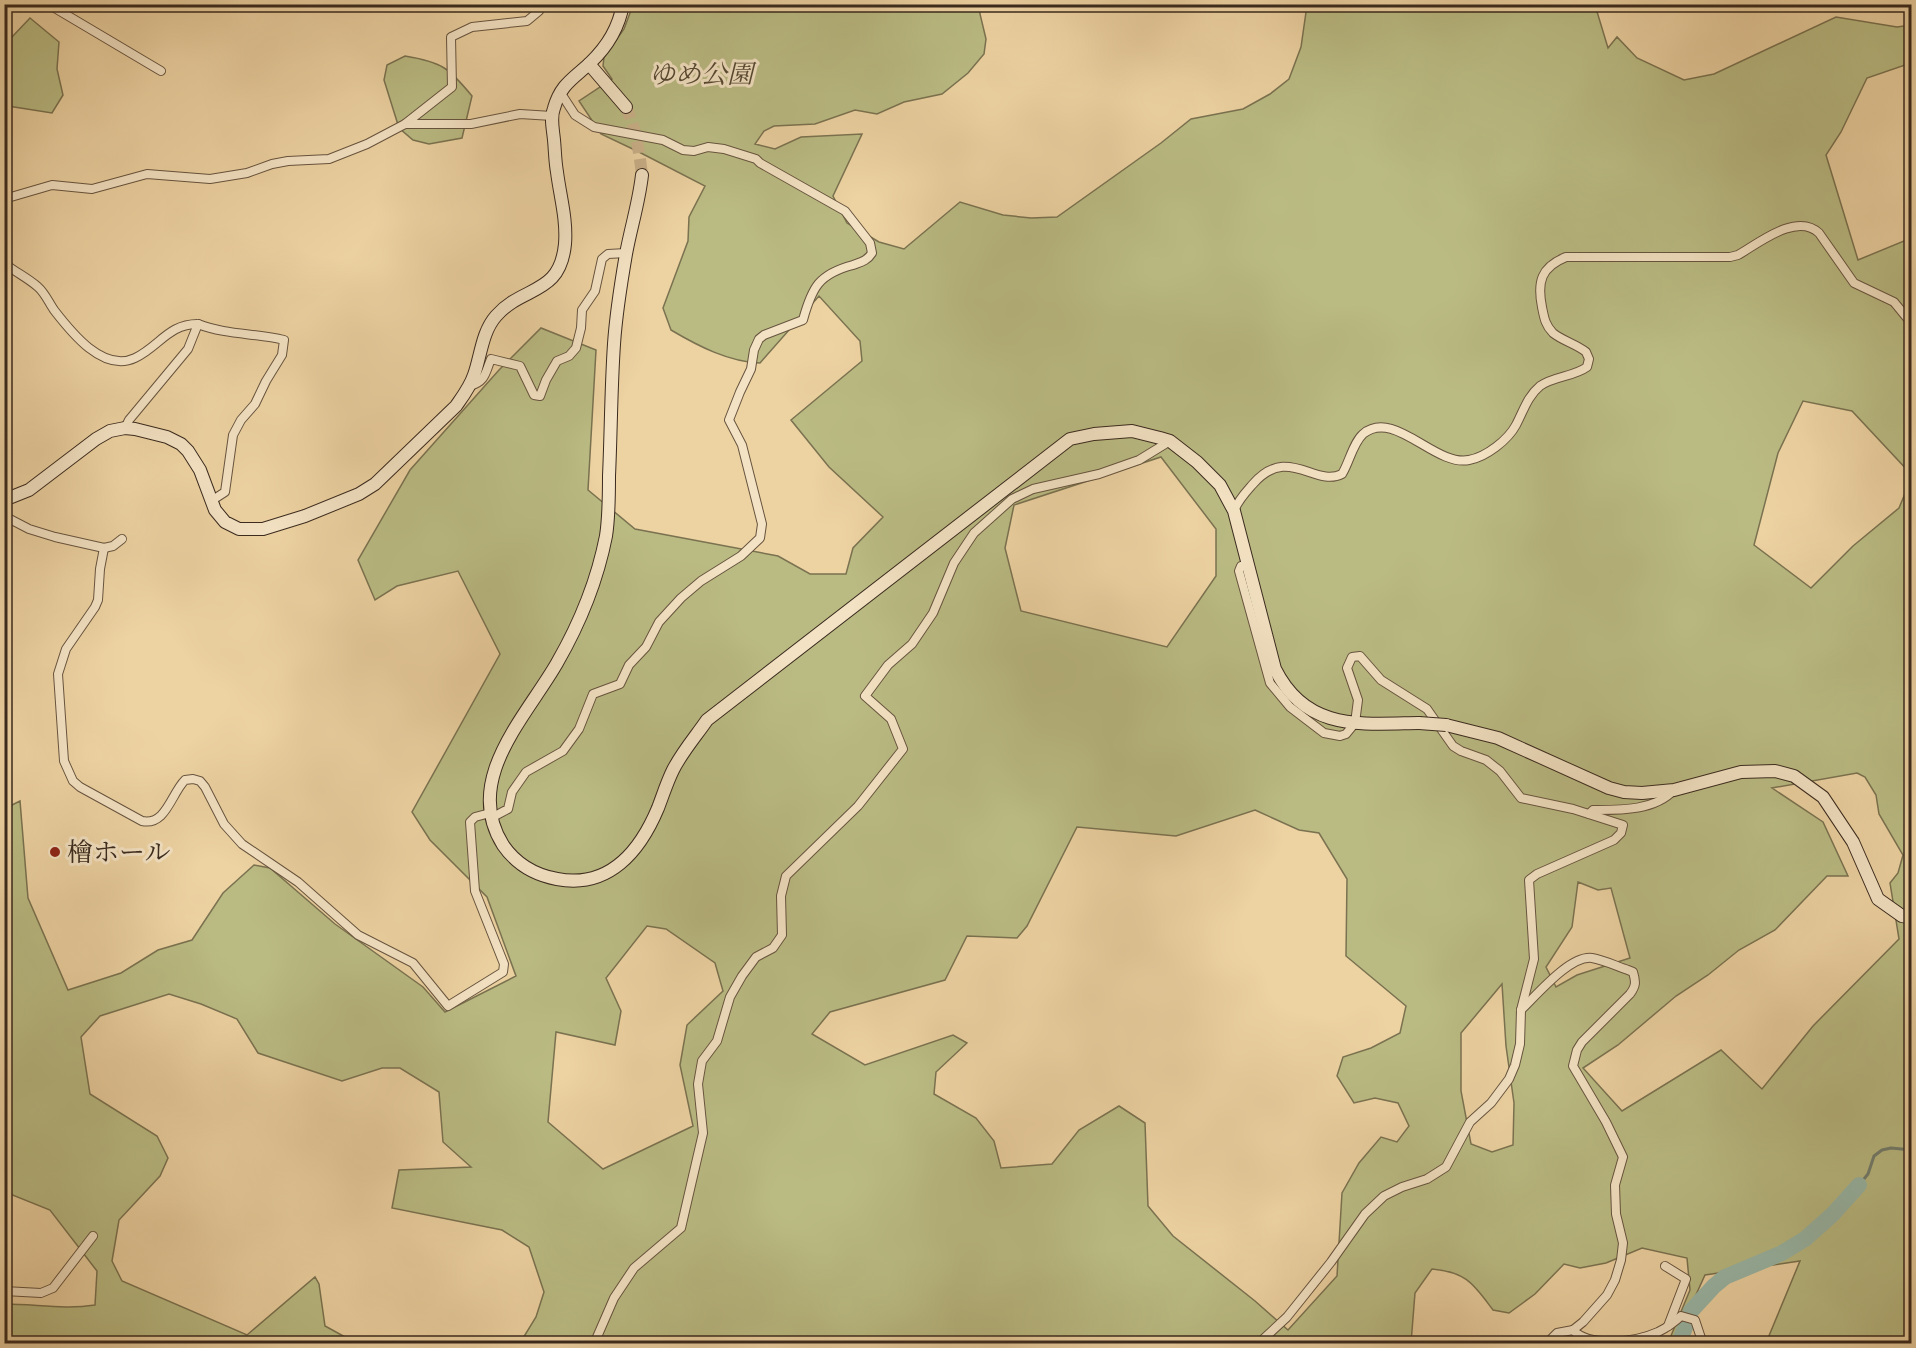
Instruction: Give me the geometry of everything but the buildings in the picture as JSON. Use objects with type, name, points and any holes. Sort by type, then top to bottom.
[{"type":"street","points":[[48,4],[161,71]]},
{"type":"street","points":[[4,199],[52,185],[92,189],[147,174],[210,179],[247,173],[288,161],[329,159],[367,144],[405,124],[452,87],[451,37],[472,27],[527,21],[539,11],[542,4]]},
{"type":"street","points":[[4,500],[29,490],[96,439],[110,431],[125,428],[167,437],[181,444],[194,458],[219,517],[238,529],[250,530],[305,516],[342,502],[375,484],[456,406],[470,386],[486,331],[494,318],[503,309],[556,275],[565,243],[564,212],[556,172],[552,116],[560,92],[572,77],[605,48],[616,28],[623,4]]},
{"type":"street","points":[[589,64],[626,106]]},
{"type":"street","points":[[104,548],[96,607],[66,650],[59,667],[64,762],[73,781],[80,787],[149,823],[159,819],[185,780],[200,781],[224,824],[242,844],[298,882],[358,935],[413,963],[448,1006],[503,972],[504,964],[475,891],[470,822],[475,817],[491,815],[508,809],[512,792],[526,772],[563,751],[579,729],[593,694],[620,684],[629,665],[646,647],[659,622],[681,598],[757,542],[762,529],[760,517],[742,445],[729,420],[751,369],[756,344],[764,335],[803,320],[810,295],[825,276],[840,268],[864,261],[872,254],[870,243],[846,210],[756,159],[724,149],[708,147],[694,151],[683,150],[663,140],[594,127],[575,115],[560,92]]},
{"type":"street","points":[[405,124],[471,124],[520,114],[552,116]]},
{"type":"street","points":[[642,175],[626,253],[614,344],[606,534],[595,584],[582,615],[556,664],[516,727],[495,768],[490,789],[491,815],[499,838],[515,860],[533,872],[566,881],[592,879],[614,870],[639,846],[658,810],[672,770],[707,720],[1070,439],[1094,434],[1132,431],[1170,441],[1197,462],[1220,485],[1234,511],[1275,669],[1283,685],[1295,700],[1319,714],[1355,723],[1446,725],[1498,738],[1608,788],[1624,792],[1674,790],[1741,772],[1774,771],[1794,776],[1823,796],[1853,842],[1878,898],[1902,916],[1911,918]]},
{"type":"street","points":[[1234,511],[1237,503],[1261,475],[1275,467],[1287,466],[1337,477],[1342,474],[1362,435],[1370,430],[1380,428],[1394,430],[1414,438],[1442,457],[1456,461],[1470,460],[1486,454],[1516,426],[1527,400],[1541,386],[1551,380],[1579,373],[1587,367],[1586,352],[1561,339],[1545,322],[1539,289],[1543,273],[1554,262],[1566,257],[1730,257],[1738,255],[1785,228],[1804,225],[1813,227],[1819,233],[1854,283],[1894,302],[1911,324]]},
{"type":"street","points":[[470,386],[483,379],[491,359],[520,366],[534,395],[540,396],[557,361],[569,356],[576,348],[581,328],[582,310],[595,291],[602,259],[608,254],[626,253]]},
{"type":"street","points":[[4,263],[40,288],[69,328],[102,357],[122,362],[130,360],[144,354],[179,326],[198,324],[216,331],[284,340],[282,355],[255,404],[241,420],[233,435],[225,492],[211,501]]},
{"type":"street","points":[[125,428],[129,420],[189,349],[198,324]]},
{"type":"street","points":[[594,1344],[614,1298],[634,1268],[681,1228],[703,1133],[698,1084],[702,1061],[717,1041],[730,997],[742,976],[756,957],[773,948],[782,935],[781,897],[786,876],[858,806],[903,749],[891,719],[865,696],[888,665],[912,644],[933,613],[954,563],[974,533],[1012,499],[1033,489],[1099,474],[1139,460],[1170,441]]},
{"type":"street","points":[[4,516],[29,530],[104,548],[113,546],[122,539]]},
{"type":"street","points":[[1258,1344],[1287,1317],[1331,1262],[1365,1214],[1384,1196],[1427,1179],[1446,1167],[1470,1122],[1491,1103],[1509,1079],[1520,1044],[1521,1010],[1534,959],[1529,880],[1537,874],[1614,840],[1622,833],[1623,825],[1589,814],[1521,798],[1500,771],[1486,760],[1453,746],[1427,708],[1381,680],[1364,658],[1356,656],[1349,662],[1347,668],[1358,700],[1355,723]]},
{"type":"street","points":[[1589,814],[1593,810],[1619,810],[1661,802],[1674,790]]},
{"type":"street","points":[[1521,1010],[1559,974],[1581,959],[1591,958],[1633,972],[1636,986],[1582,1042],[1577,1050],[1573,1066],[1606,1122],[1623,1157],[1615,1185],[1616,1214],[1623,1242],[1621,1260],[1615,1280],[1594,1311],[1573,1329],[1557,1333],[1546,1344]]},
{"type":"street","points":[[4,1291],[41,1293],[53,1288],[93,1236]]},
{"type":"street","points":[[1665,1266],[1686,1279],[1668,1326]]},
{"type":"street","points":[[1573,1329],[1583,1338],[1606,1343],[1654,1334],[1681,1316],[1695,1320],[1703,1344]]},
{"type":"green space","name":"ゆめ公園","points":[[633,5],[980,5],[986,39],[984,54],[968,73],[942,94],[904,102],[877,114],[855,110],[815,124],[774,126],[764,131],[755,144],[775,149],[801,137],[862,134],[833,196],[847,223],[879,242],[904,249],[960,202],[1003,215],[1031,218],[1057,217],[1191,119],[1243,109],[1270,94],[1289,79],[1301,47],[1306,12],[1303,5],[1595,5],[1608,48],[1617,37],[1637,58],[1684,80],[1714,74],[1836,17],[1897,27],[1911,25],[1911,63],[1867,78],[1841,132],[1826,155],[1858,260],[1911,238],[1911,474],[1852,411],[1803,401],[1778,453],[1754,545],[1811,588],[1853,546],[1899,508],[1911,479],[1911,1343],[1766,1343],[1800,1261],[1705,1275],[1674,1343],[1668,1343],[1690,1290],[1687,1258],[1642,1248],[1606,1263],[1580,1268],[1564,1264],[1535,1294],[1509,1313],[1493,1310],[1475,1287],[1462,1277],[1454,1273],[1432,1269],[1415,1293],[1411,1343],[520,1343],[536,1317],[544,1292],[529,1247],[502,1230],[392,1208],[399,1170],[471,1167],[443,1142],[439,1092],[400,1068],[382,1068],[342,1081],[258,1053],[237,1019],[169,994],[100,1016],[81,1037],[90,1094],[157,1136],[168,1158],[160,1176],[119,1220],[112,1261],[122,1281],[247,1335],[315,1277],[319,1284],[325,1326],[356,1343],[5,1343],[5,1304],[61,1307],[95,1305],[97,1271],[50,1210],[5,1192],[4,809],[20,801],[28,898],[68,990],[121,973],[158,950],[192,940],[223,893],[254,865],[270,868],[335,924],[423,987],[445,1012],[516,976],[487,897],[430,840],[412,812],[500,654],[458,571],[397,586],[375,600],[358,560],[410,470],[499,370],[541,328],[596,350],[588,490],[635,529],[778,556],[810,574],[846,574],[853,548],[883,517],[829,467],[791,420],[862,361],[860,341],[819,296],[760,363],[725,356],[671,330],[663,308],[688,241],[689,217],[705,186],[601,134],[579,101],[612,79],[603,66],[604,57],[624,29]],"holes":[[[1161,457],[1216,529],[1216,576],[1167,647],[1021,611],[1005,548],[1014,505]],[[1857,773],[1865,777],[1876,795],[1879,814],[1903,855],[1898,873],[1890,883],[1899,939],[1813,1026],[1762,1089],[1721,1050],[1622,1111],[1583,1068],[1618,1045],[1676,996],[1708,975],[1739,950],[1775,930],[1827,876],[1848,876],[1823,822],[1772,788]],[[1255,810],[1299,830],[1319,833],[1347,879],[1346,956],[1406,1006],[1400,1033],[1371,1048],[1343,1057],[1337,1076],[1354,1103],[1375,1098],[1398,1103],[1409,1126],[1397,1142],[1381,1137],[1359,1163],[1342,1193],[1337,1276],[1288,1330],[1173,1236],[1148,1206],[1145,1123],[1119,1106],[1079,1130],[1052,1164],[1001,1168],[994,1141],[976,1118],[934,1094],[936,1072],[967,1043],[953,1035],[865,1065],[812,1034],[830,1012],[945,980],[967,936],[1017,938],[1027,926],[1077,827],[1176,836]],[[1578,882],[1598,890],[1611,888],[1630,958],[1577,975],[1556,987],[1546,967],[1572,927]],[[647,926],[666,929],[715,963],[723,991],[687,1025],[680,1065],[693,1126],[603,1169],[548,1122],[556,1032],[615,1045],[621,1011],[606,978]],[[1502,984],[1506,1046],[1514,1103],[1513,1145],[1492,1152],[1471,1144],[1461,1091],[1461,1033]]]},
{"type":"green space","points":[[30,18],[59,42],[57,69],[63,95],[52,113],[8,106],[4,83],[5,34],[11,38]]},
{"type":"green space","points":[[405,56],[428,61],[444,68],[472,96],[462,138],[429,144],[413,140],[399,128],[384,80],[387,65]]},
{"type":"waterway","points":[[1859,1185],[1868,1174],[1874,1156],[1882,1150],[1891,1148],[1912,1150]]},
{"type":"waterway","points":[[1679,1344],[1691,1311],[1714,1286],[1725,1277],[1782,1253],[1805,1239],[1833,1214],[1859,1185]]},
{"type":"tunnel","points":[[626,107],[637,140],[642,175]]},
{"type":"place","name":"檜ホール","points":[[55,852]]}]
